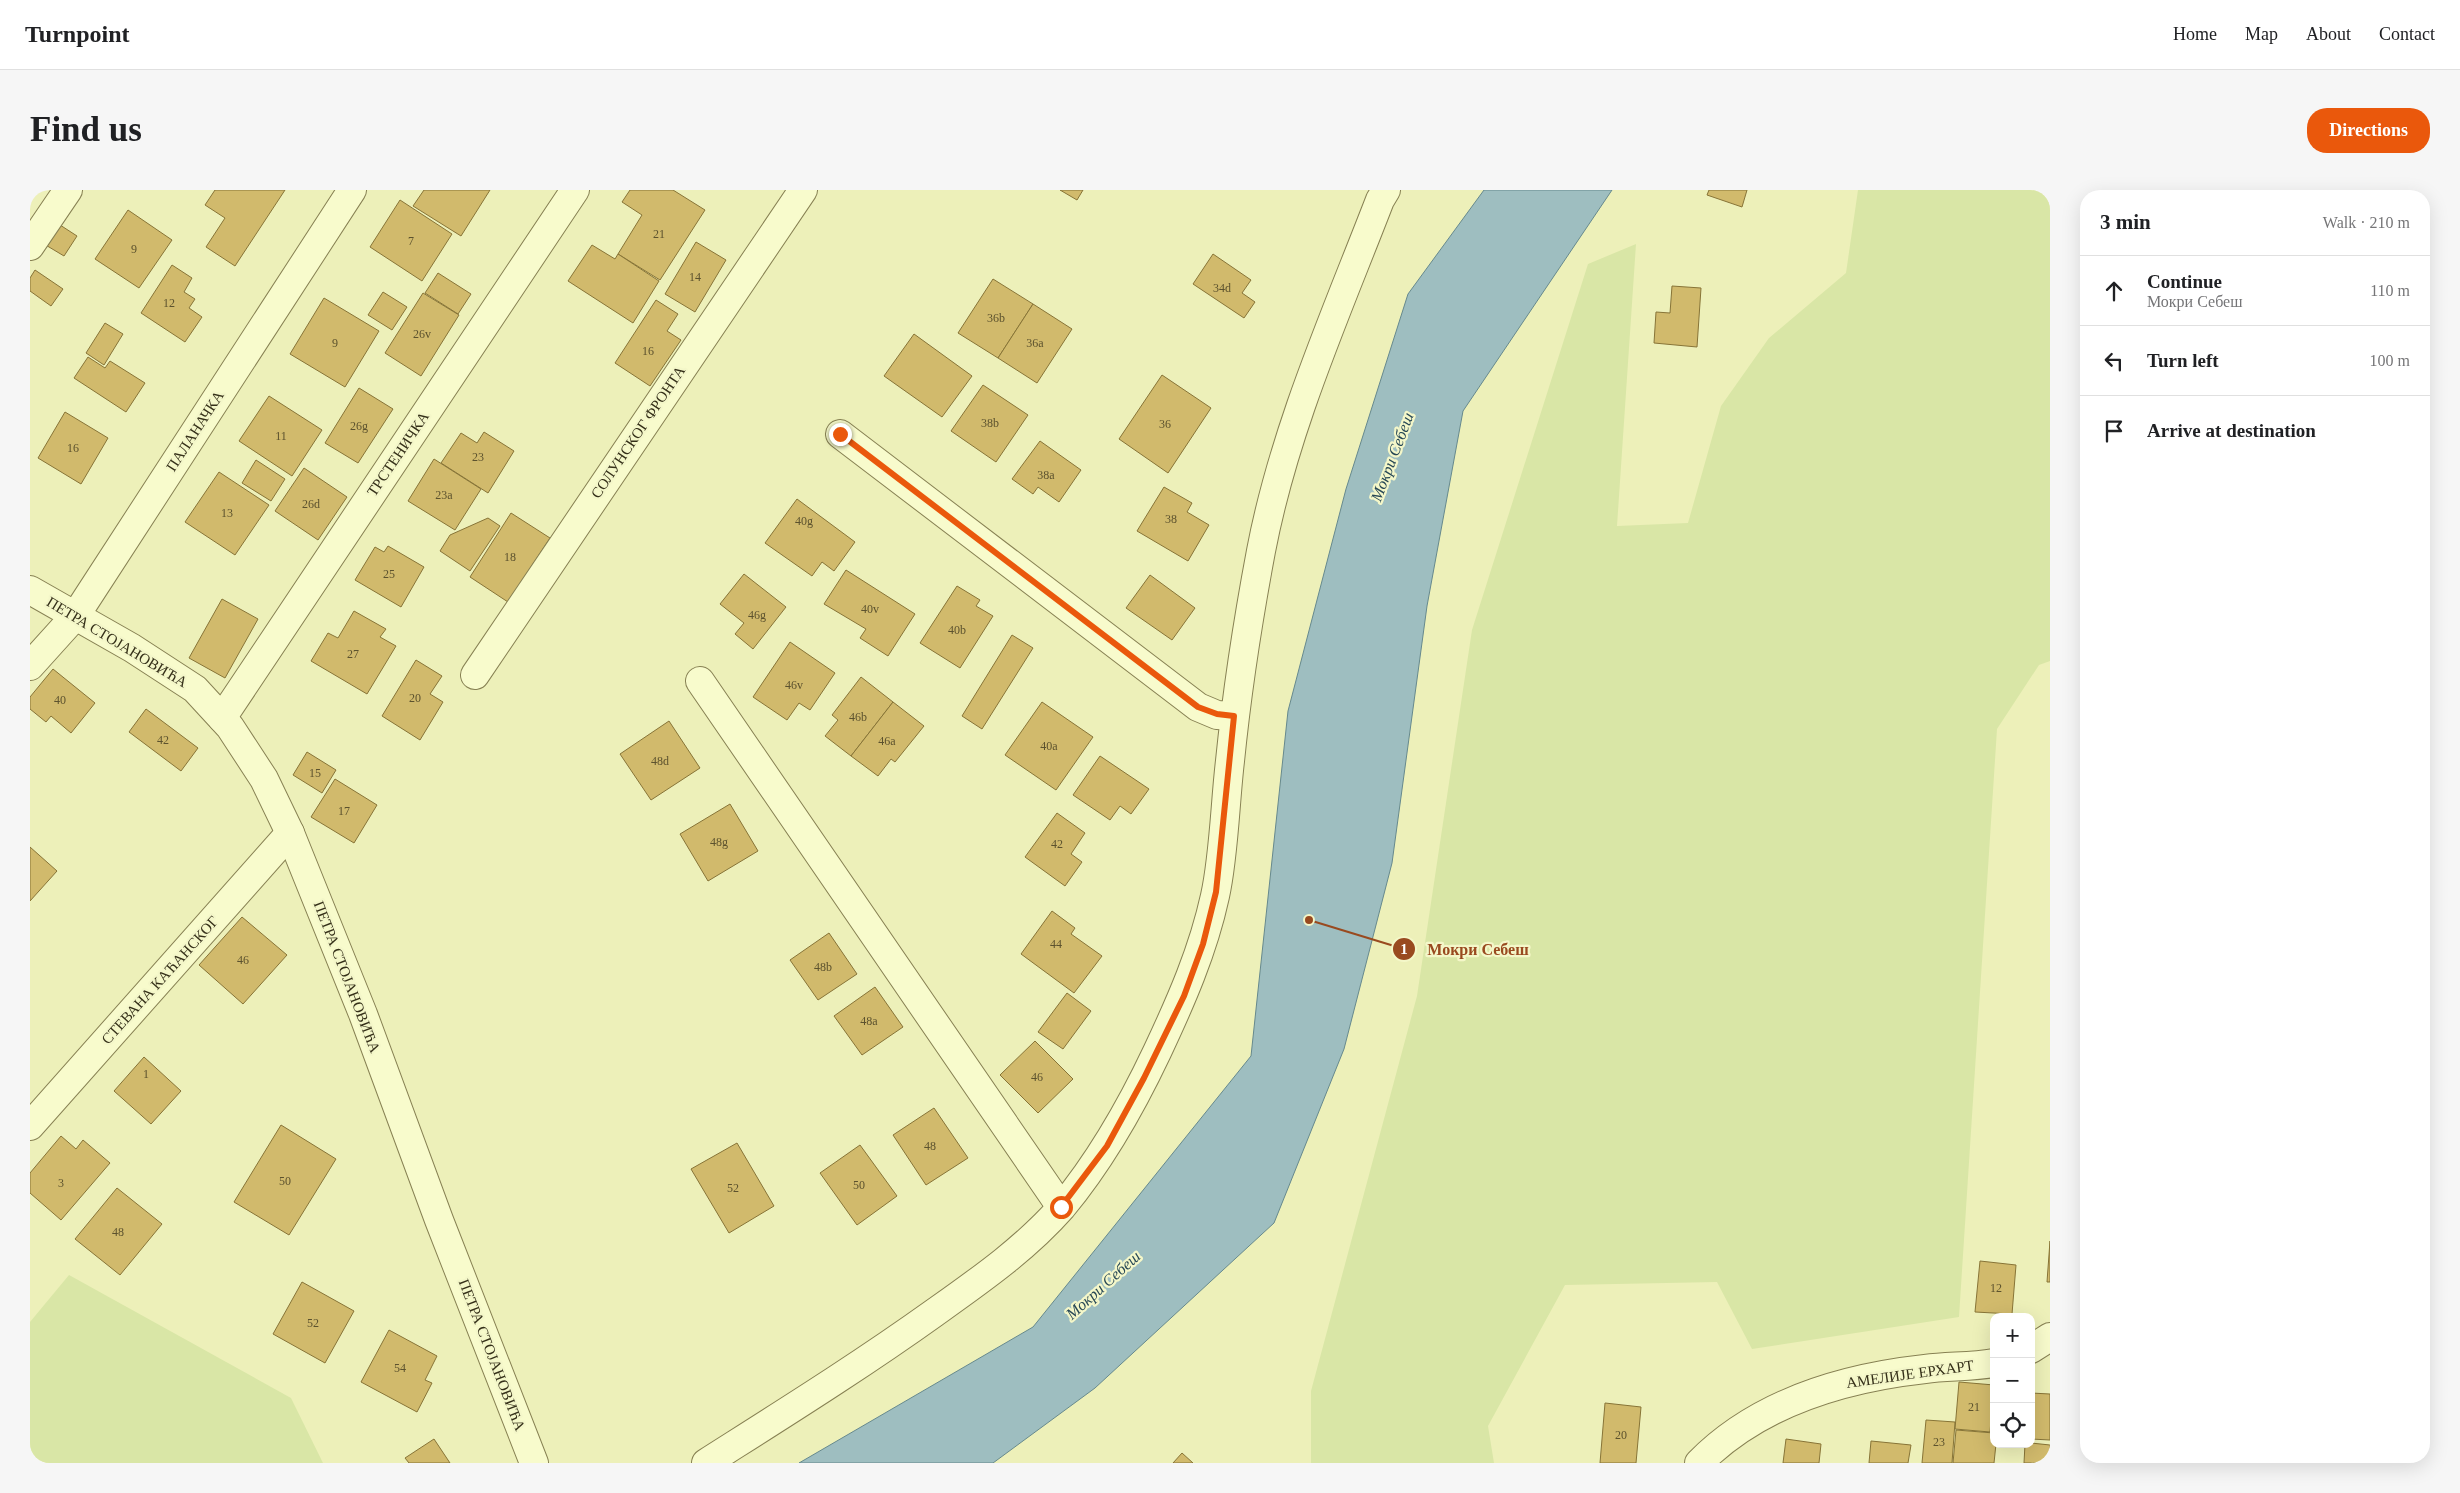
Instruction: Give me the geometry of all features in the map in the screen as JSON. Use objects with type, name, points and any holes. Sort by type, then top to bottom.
[{"type":"street","points":[[30,246],[68,190]]},
{"type":"street","name":"ПАЛАНАЧКА","points":[[30,666],[76,615],[352,190]]},
{"type":"street","name":"ТРСТЕНИЧКА","points":[[222,718],[575,190]]},
{"type":"street","name":"СОЛУНСКОГ ФРОНТА","points":[[475,675],[803,190]]},
{"type":"street","points":[[706,1463],[889,1345],[1003,1264],[1061,1207],[1107,1146],[1144,1078],[1184,996],[1203,944],[1216,892],[1234,716],[1261,548],[1280,474],[1302,404],[1377,193]]},
{"type":"street","points":[[840,434],[1198,707],[1217,714],[1234,716]]},
{"type":"street","name":"ПЕТРА СТОЈАНОВИЋА","points":[[30,590],[132,648],[195,690],[222,718],[264,779],[290,833],[363,1014],[439,1220],[534,1463]]},
{"type":"street","points":[[700,681],[1061,1207]]},
{"type":"street","name":"СТЕВАНА КАЋАНСКОГ","points":[[30,1126],[290,833]]},
{"type":"street","points":[[2035,1346],[2050,1337]]},
{"type":"street","name":"АМЕЛИЈЕ ЕРХАРТ","points":[[1699,1463],[1750,1422],[1779,1406],[1819,1391],[1866,1377],[1990,1363]]},
{"type":"green space","points":[[1858,190],[2050,190],[2050,661],[2039,665],[1997,729],[1959,1317],[1752,1349],[1717,1282],[1565,1285],[1488,1426],[1494,1463],[1311,1463],[1311,1391],[1417,996],[1472,630],[1588,264],[1636,244],[1617,526],[1688,523],[1721,406],[1769,338],[1846,273]]},
{"type":"green space","points":[[69,1275],[291,1398],[323,1463],[30,1463],[30,1322]]},
{"type":"water","points":[[1484,190],[1612,190],[1463,411],[1427,606],[1392,863],[1344,1049],[1274,1223],[1095,1388],[993,1463],[799,1463],[1033,1327],[1251,1056],[1288,711],[1346,489],[1408,294]]},
{"type":"building","points":[[215,190],[285,190],[235,266],[206,247],[225,218],[205,205]]},
{"type":"building","points":[[424,190],[490,190],[461,236],[413,206]]},
{"type":"building","points":[[630,190],[673,190],[705,210],[660,280],[618,254],[642,215],[622,202]]},
{"type":"building","points":[[1060,190],[1083,190],[1077,200]]},
{"type":"building","points":[[1709,190],[1747,190],[1742,207],[1707,195]]},
{"type":"building","points":[[400,200],[452,234],[422,281],[370,247]]},
{"type":"building","points":[[128,210],[172,240],[139,288],[95,259]]},
{"type":"building","points":[[57,223],[77,236],[64,256],[44,244]]},
{"type":"building","points":[[696,242],[726,260],[695,312],[665,294]]},
{"type":"building","points":[[592,245],[615,259],[618,254],[659,281],[633,323],[568,281]]},
{"type":"building","points":[[1213,254],[1251,280],[1242,293],[1255,302],[1244,318],[1193,284]]},
{"type":"building","points":[[172,265],[192,278],[184,292],[195,299],[189,308],[202,317],[185,342],[141,313]]},
{"type":"building","points":[[35,270],[63,289],[51,306],[30,291],[30,278]]},
{"type":"building","points":[[438,273],[471,294],[458,314],[425,293]]},
{"type":"building","points":[[993,279],[1033,304],[998,358],[958,333]]},
{"type":"building","points":[[1672,286],[1701,288],[1697,347],[1654,343],[1656,312],[1670,313]]},
{"type":"building","points":[[383,292],[407,307],[392,330],[368,315]]},
{"type":"building","points":[[423,293],[459,315],[421,376],[385,353]]},
{"type":"building","points":[[324,298],[379,331],[345,387],[290,354]]},
{"type":"building","points":[[656,300],[678,314],[667,331],[681,340],[650,386],[615,363]]},
{"type":"building","points":[[1033,304],[1072,329],[1037,383],[998,358]]},
{"type":"building","points":[[105,323],[123,334],[104,365],[86,353]]},
{"type":"building","points":[[914,334],[972,376],[942,417],[884,376]]},
{"type":"building","points":[[88,357],[105,368],[110,361],[145,383],[126,412],[74,378]]},
{"type":"building","points":[[1162,375],[1211,408],[1168,473],[1119,439]]},
{"type":"building","points":[[983,385],[1028,415],[996,462],[951,431]]},
{"type":"building","points":[[359,388],[393,409],[358,463],[325,443]]},
{"type":"building","points":[[269,396],[322,430],[292,476],[239,441]]},
{"type":"building","points":[[65,412],[108,438],[81,484],[38,458]]},
{"type":"building","points":[[484,432],[514,451],[488,493],[441,463],[461,433],[477,443]]},
{"type":"building","points":[[1040,441],[1081,470],[1059,502],[1038,487],[1033,494],[1012,479]]},
{"type":"building","points":[[434,459],[481,489],[455,530],[408,501]]},
{"type":"building","points":[[256,460],[285,479],[271,501],[242,483]]},
{"type":"building","points":[[304,468],[347,497],[318,540],[275,511]]},
{"type":"building","points":[[219,472],[269,505],[235,555],[185,522]]},
{"type":"building","points":[[1164,487],[1192,503],[1187,512],[1209,525],[1188,561],[1137,531]]},
{"type":"building","points":[[797,499],[855,542],[834,571],[822,562],[812,576],[765,543]]},
{"type":"building","points":[[511,513],[550,538],[508,602],[470,577]]},
{"type":"building","points":[[488,518],[500,526],[470,571],[440,551],[450,535]]},
{"type":"building","points":[[388,546],[424,567],[401,607],[355,580],[375,547],[384,552]]},
{"type":"building","points":[[846,570],[915,614],[888,656],[860,638],[866,629],[824,604]]},
{"type":"building","points":[[744,574],[786,607],[753,649],[735,634],[744,623],[720,604]]},
{"type":"building","points":[[1150,575],[1195,608],[1172,640],[1126,608]]},
{"type":"building","points":[[957,586],[980,600],[976,606],[993,616],[960,668],[920,643]]},
{"type":"building","points":[[222,599],[258,619],[225,678],[189,658]]},
{"type":"building","points":[[354,611],[386,629],[380,637],[396,646],[367,694],[311,661],[328,633],[338,638]]},
{"type":"building","points":[[1012,635],[1033,648],[982,729],[962,716]]},
{"type":"building","points":[[790,642],[835,673],[810,710],[799,703],[787,720],[753,697]]},
{"type":"building","points":[[416,660],[442,676],[430,694],[443,702],[420,740],[382,716]]},
{"type":"building","points":[[53,669],[95,703],[71,733],[51,716],[46,722],[30,709],[30,697]]},
{"type":"building","points":[[861,677],[893,702],[851,756],[825,736],[838,720],[832,715]]},
{"type":"building","points":[[893,702],[924,726],[895,762],[891,759],[878,776],[851,756]]},
{"type":"building","points":[[1042,702],[1093,737],[1056,790],[1005,755]]},
{"type":"building","points":[[146,709],[198,748],[181,771],[129,732]]},
{"type":"building","points":[[669,721],[700,768],[651,800],[620,754]]},
{"type":"building","points":[[307,752],[336,770],[322,793],[293,775]]},
{"type":"building","points":[[1100,756],[1149,789],[1131,814],[1120,806],[1110,820],[1073,795]]},
{"type":"building","points":[[335,779],[377,805],[354,843],[311,817]]},
{"type":"building","points":[[730,804],[758,851],[708,881],[680,834]]},
{"type":"building","points":[[1057,813],[1085,833],[1071,854],[1082,862],[1065,886],[1025,857]]},
{"type":"building","points":[[30,847],[57,871],[30,901]]},
{"type":"building","points":[[1052,911],[1075,928],[1071,934],[1102,956],[1074,993],[1021,954]]},
{"type":"building","points":[[242,917],[287,955],[243,1004],[199,965]]},
{"type":"building","points":[[829,933],[857,974],[818,1000],[790,960]]},
{"type":"building","points":[[875,987],[903,1027],[862,1055],[834,1016]]},
{"type":"building","points":[[1067,993],[1091,1011],[1063,1049],[1038,1032]]},
{"type":"building","points":[[1035,1041],[1073,1079],[1038,1113],[1000,1075]]},
{"type":"building","points":[[144,1057],[181,1091],[151,1124],[114,1091]]},
{"type":"building","points":[[934,1108],[968,1158],[926,1185],[893,1135]]},
{"type":"building","points":[[281,1125],[336,1159],[289,1235],[234,1202]]},
{"type":"building","points":[[61,1136],[76,1149],[83,1140],[110,1163],[61,1220],[30,1193],[30,1173]]},
{"type":"building","points":[[737,1143],[774,1206],[729,1233],[691,1169]]},
{"type":"building","points":[[860,1145],[897,1196],[857,1225],[820,1173]]},
{"type":"building","points":[[117,1188],[162,1224],[120,1275],[75,1239]]},
{"type":"building","points":[[2050,1241],[2050,1282],[2047,1282]]},
{"type":"building","points":[[1980,1261],[2016,1265],[2012,1313],[1975,1312]]},
{"type":"building","points":[[302,1282],[354,1311],[325,1363],[273,1334]]},
{"type":"building","points":[[389,1330],[437,1356],[425,1380],[432,1383],[417,1412],[361,1382]]},
{"type":"building","points":[[1959,1382],[1990,1385],[1990,1432],[1955,1429]]},
{"type":"building","points":[[2035,1393],[2050,1394],[2050,1440],[2035,1439]]},
{"type":"building","points":[[1605,1403],[1641,1407],[1636,1463],[1600,1463]]},
{"type":"building","points":[[1926,1420],[1955,1422],[1952,1463],[1922,1463]]},
{"type":"building","points":[[1956,1430],[1990,1433],[1990,1448],[1996,1448],[1994,1463],[1953,1463]]},
{"type":"building","points":[[434,1439],[450,1463],[409,1463],[405,1458]]},
{"type":"building","points":[[1786,1439],[1821,1444],[1819,1463],[1783,1463]]},
{"type":"building","points":[[1871,1441],[1911,1445],[1908,1463],[1869,1463]]},
{"type":"building","points":[[2035,1443],[2050,1445],[2050,1463],[2024,1463],[2025,1448],[2035,1448]]},
{"type":"building","points":[[1182,1453],[1193,1463],[1173,1463]]},
{"type":"place","name":"Мокри Себеш","points":[[1309,920]]},
{"type":"route","points":[[840,434],[1198,707],[1217,714],[1234,716],[1216,892],[1203,944],[1184,996],[1144,1078],[1107,1146],[1061,1207]]}]
